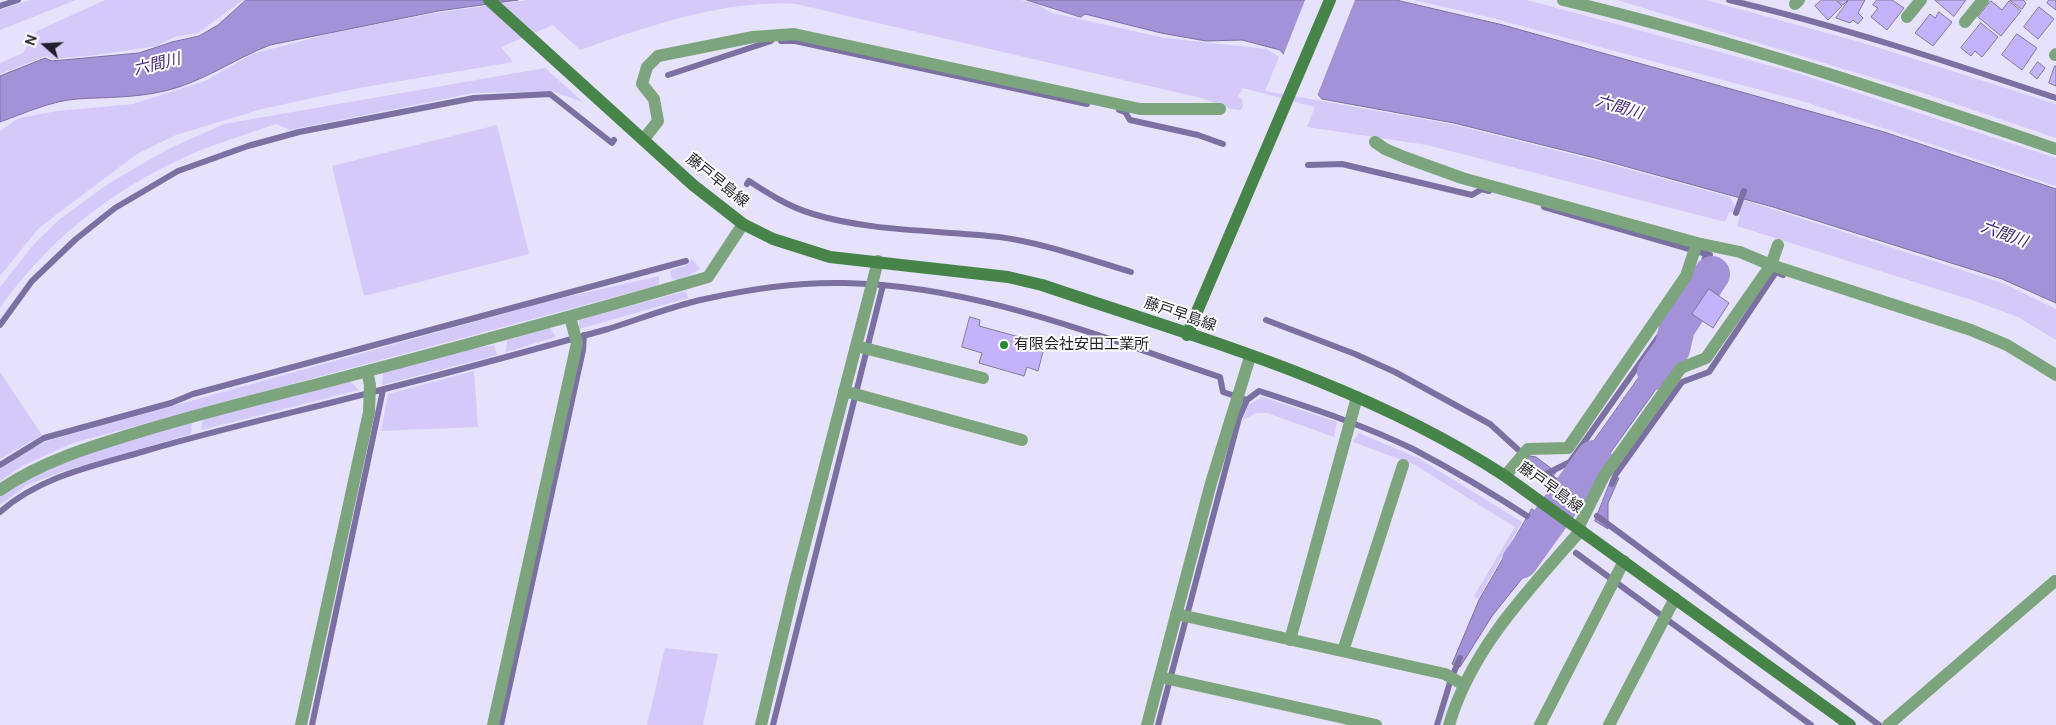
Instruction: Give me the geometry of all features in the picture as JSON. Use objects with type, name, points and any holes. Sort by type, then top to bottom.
[{"type":"main road","name":"藤戸早島線","points":[[489,0],[693,184],[743,224],[797,248],[830,257],[1008,277],[1042,285],[1187,334],[1357,397],[1464,449],[1505,476],[1850,725]]},
{"type":"main road","points":[[1187,334],[1283,114],[1330,0]]},
{"type":"street","points":[[1563,0],[1773,56],[1905,97],[2056,149]]},
{"type":"street","points":[[1907,17],[1920,0]]},
{"type":"street","points":[[1965,22],[1983,0]]},
{"type":"street","points":[[644,139],[658,121],[654,99],[642,84],[647,67],[658,56],[753,37],[794,34],[1140,109],[1220,109]]},
{"type":"street","points":[[1375,142],[1392,152],[1462,178],[1695,248],[1740,252],[1771,265],[1971,330],[2007,346],[2056,375]]},
{"type":"street","points":[[0,490],[21,476],[45,464],[96,445],[199,414],[367,371],[571,323],[708,277],[743,224]]},
{"type":"street","points":[[1449,725],[1461,683],[1488,643],[1510,611],[1576,526],[1604,476],[1681,368],[1706,358],[1771,265],[1778,245]]},
{"type":"street","points":[[1505,476],[1524,453],[1568,448],[1686,276],[1695,248]]},
{"type":"street","points":[[761,725],[863,348],[869,294],[878,261]]},
{"type":"street","points":[[493,725],[577,343],[571,323]]},
{"type":"street","points":[[863,348],[983,378]]},
{"type":"street","points":[[1147,725],[1166,678],[1234,407],[1250,357]]},
{"type":"street","points":[[301,725],[370,402],[370,385],[367,371]]},
{"type":"street","points":[[851,393],[1022,440]]},
{"type":"street","points":[[1290,640],[1357,397]]},
{"type":"street","points":[[1343,651],[1403,465]]},
{"type":"street","points":[[1540,725],[1624,561]]},
{"type":"street","points":[[1889,724],[2055,581]]},
{"type":"street","points":[[1609,725],[1675,598]]},
{"type":"street","points":[[1182,615],[1445,674],[1461,683]]},
{"type":"street","points":[[1166,678],[1376,725]]},
{"type":"shaded area","points":[[30,0],[76,0],[0,30],[0,10]]},
{"type":"shaded area","points":[[105,0],[243,0],[198,33],[174,37],[157,46],[53,59],[46,56],[0,74],[0,63],[23,53],[37,31]]},
{"type":"shaded area","points":[[528,0],[1021,0],[1037,4],[1052,13],[1165,38],[1267,49],[1279,57],[1265,91],[1451,124],[1730,197],[1735,206],[1733,212],[1729,212],[1725,222],[1427,145],[1307,127],[1315,107],[1243,88],[1238,96],[1242,99],[1243,106],[1241,110],[1231,109],[1201,98],[796,4],[768,4],[713,10],[686,16],[580,50],[553,25],[501,47],[513,62],[359,88],[262,109],[176,135],[137,154],[38,229],[0,276],[0,131],[19,118],[57,111],[133,104],[205,81],[252,54],[332,33],[435,13]]},
{"type":"shaded area","points":[[1414,0],[1527,0],[1797,73],[2056,158],[2056,186],[1805,102],[1492,18]]},
{"type":"shaded area","points":[[1617,0],[1706,0],[1867,44],[2056,104],[2056,138],[1923,93]]},
{"type":"shaded area","points":[[545,68],[583,102],[551,91],[474,93],[290,130],[276,124],[194,153],[130,186],[81,221],[38,262],[0,308],[0,287],[34,244],[60,219],[108,184],[168,149],[224,124]]},
{"type":"shaded area","points":[[497,125],[529,254],[364,296],[332,166]]},
{"type":"shaded area","points":[[1744,200],[2005,284],[2056,309],[2056,340],[2018,317],[1975,301],[1737,226],[1740,215],[1738,214]]},
{"type":"shaded area","points":[[692,259],[700,269],[679,281],[672,278],[670,271],[687,265]]},
{"type":"shaded area","points":[[659,276],[659,283],[655,286],[73,443],[24,465],[0,481],[0,469],[20,455],[47,441],[553,300]]},
{"type":"shaded area","points":[[686,291],[688,298],[579,329],[579,320]]},
{"type":"shaded area","points":[[550,328],[556,337],[506,352],[507,340]]},
{"type":"shaded area","points":[[494,345],[497,355],[382,385],[383,372],[449,353]]},
{"type":"shaded area","points":[[474,371],[478,427],[381,431],[388,394]]},
{"type":"shaded area","points":[[0,372],[42,435],[0,459]]},
{"type":"shaded area","points":[[350,381],[359,390],[201,430],[203,419]]},
{"type":"shaded area","points":[[1263,397],[1337,422],[1334,437],[1267,413],[1256,413],[1243,420],[1248,405]]},
{"type":"shaded area","points":[[192,421],[191,434],[61,472],[27,485],[0,505],[0,494],[69,459]]},
{"type":"shaded area","points":[[1359,433],[1418,458],[1522,522],[1478,599],[1474,596],[1515,527],[1415,465],[1353,442]]},
{"type":"shaded area","points":[[665,648],[718,654],[703,725],[647,725]]},
{"type":"water","name":"六間川","points":[[246,0],[518,0],[438,11],[270,45],[192,82],[165,91],[132,96],[67,100],[0,122],[0,76],[45,58],[52,61],[139,53],[172,42],[199,36],[218,25]]},
{"type":"water","name":"六間川","points":[[1027,0],[1396,0],[1503,25],[1884,132],[2056,189],[2056,303],[2002,279],[1773,207],[1595,158],[1454,123],[1322,99],[1280,50],[1242,40],[1206,41],[1161,33],[1085,14],[1081,17]]},
{"type":"water","points":[[1674,328],[1692,339],[1598,470],[1577,507],[1563,497],[1560,489]]},
{"type":"water","points":[[1530,456],[1536,457],[1556,472],[1546,487],[1527,473],[1526,462]]},
{"type":"water","points":[[1612,478],[1619,478],[1608,503],[1608,529],[1595,521]]},
{"type":"water","points":[[1532,509],[1561,530],[1492,616],[1460,667],[1452,664],[1479,600]]},
{"type":"pier","points":[[1305,0],[1355,0],[1317,96],[1283,56]]},
{"type":"building","points":[[1822,0],[1836,0],[1842,6],[1828,20],[1815,6]]},
{"type":"building","points":[[1838,0],[1848,0],[1843,5]]},
{"type":"building","points":[[1849,0],[1865,0],[1858,13],[1863,18],[1858,24],[1853,20],[1850,23],[1836,18]]},
{"type":"building","points":[[1877,0],[1892,0],[1904,8],[1887,30],[1871,17],[1878,8],[1873,5]]},
{"type":"building","points":[[1935,0],[1966,0],[1954,16]]},
{"type":"building","points":[[2010,0],[2023,0],[2026,3],[2022,9]]},
{"type":"building","points":[[2049,0],[2056,0],[2056,10],[2047,3]]},
{"type":"building","points":[[1991,1],[2002,10],[2009,1],[2021,11],[2001,36],[1978,17]]},
{"type":"building","points":[[2039,7],[2054,19],[2038,39],[2024,27]]},
{"type":"building","points":[[1939,12],[1952,22],[1933,46],[1915,33],[1930,14],[1935,18]]},
{"type":"building","points":[[1981,23],[1998,37],[1982,57],[1975,51],[1971,56],[1961,48]]},
{"type":"building","points":[[2017,34],[2037,48],[2022,70],[2002,55]]},
{"type":"building","points":[[2038,62],[2045,68],[2037,79],[2030,73]]},
{"type":"building","points":[[2056,66],[2056,86],[2049,83]]},
{"type":"building","points":[[1709,289],[1729,303],[1713,328],[1692,314]]},
{"type":"building","name":"有限会社安田工業所","points":[[970,317],[980,320],[979,326],[1045,344],[1038,371],[1027,367],[1024,376],[979,363],[982,353],[962,347]]},
{"type":"waterway","points":[[0,6],[18,0]]},
{"type":"waterway","points":[[1729,0],[1853,33],[2056,98]]},
{"type":"waterway","points":[[668,75],[771,41]]},
{"type":"waterway","points":[[781,41],[795,41],[1087,104]]},
{"type":"waterway","points":[[0,325],[32,281],[76,239],[115,208],[178,171],[248,146],[299,132],[474,98],[550,94],[612,143],[614,140]]},
{"type":"waterway","points":[[1119,110],[1125,112],[1130,120],[1198,135],[1223,144]]},
{"type":"waterway","points":[[1308,165],[1342,164],[1472,195],[1482,189],[1489,191]]},
{"type":"waterway","points":[[747,184],[749,181],[796,208],[835,220],[905,230],[999,237],[1033,243],[1131,272]]},
{"type":"waterway","points":[[1736,213],[1744,191]]},
{"type":"waterway","points":[[1544,207],[1710,255]]},
{"type":"waterway","points":[[1546,474],[1570,462],[1698,281],[1706,254]]},
{"type":"waterway","points":[[0,465],[44,438],[171,403],[193,394],[686,261]]},
{"type":"waterway","points":[[1612,484],[1616,474],[1682,382],[1709,372],[1776,272],[1783,275]]},
{"type":"waterway","points":[[1655,372],[1672,349],[1677,328],[1712,274]]},
{"type":"waterway","points":[[0,512],[33,489],[88,467],[608,329],[693,302],[774,287],[844,283],[892,286],[940,293],[1035,315],[1220,377],[1223,392],[1247,400],[1259,391],[1318,410],[1376,432],[1413,449],[1535,521]]},
{"type":"waterway","points":[[773,725],[883,285]]},
{"type":"waterway","points":[[1266,320],[1355,354],[1395,372],[1490,424],[1524,455]]},
{"type":"waterway","points":[[501,725],[583,350],[584,335]]},
{"type":"waterway","points":[[312,725],[383,390]]},
{"type":"waterway","points":[[1158,725],[1239,418],[1247,400]]},
{"type":"waterway","points":[[1520,561],[1594,458]]},
{"type":"waterway","points":[[1547,474],[1583,503]]},
{"type":"waterway","points":[[1597,516],[1879,725]]},
{"type":"waterway","points":[[1576,553],[1811,725]]},
{"type":"waterway","points":[[1437,725],[1451,679],[1460,658]]},
{"type":"place","name":"有限会社安田工業所","points":[[1004,345]]}]
